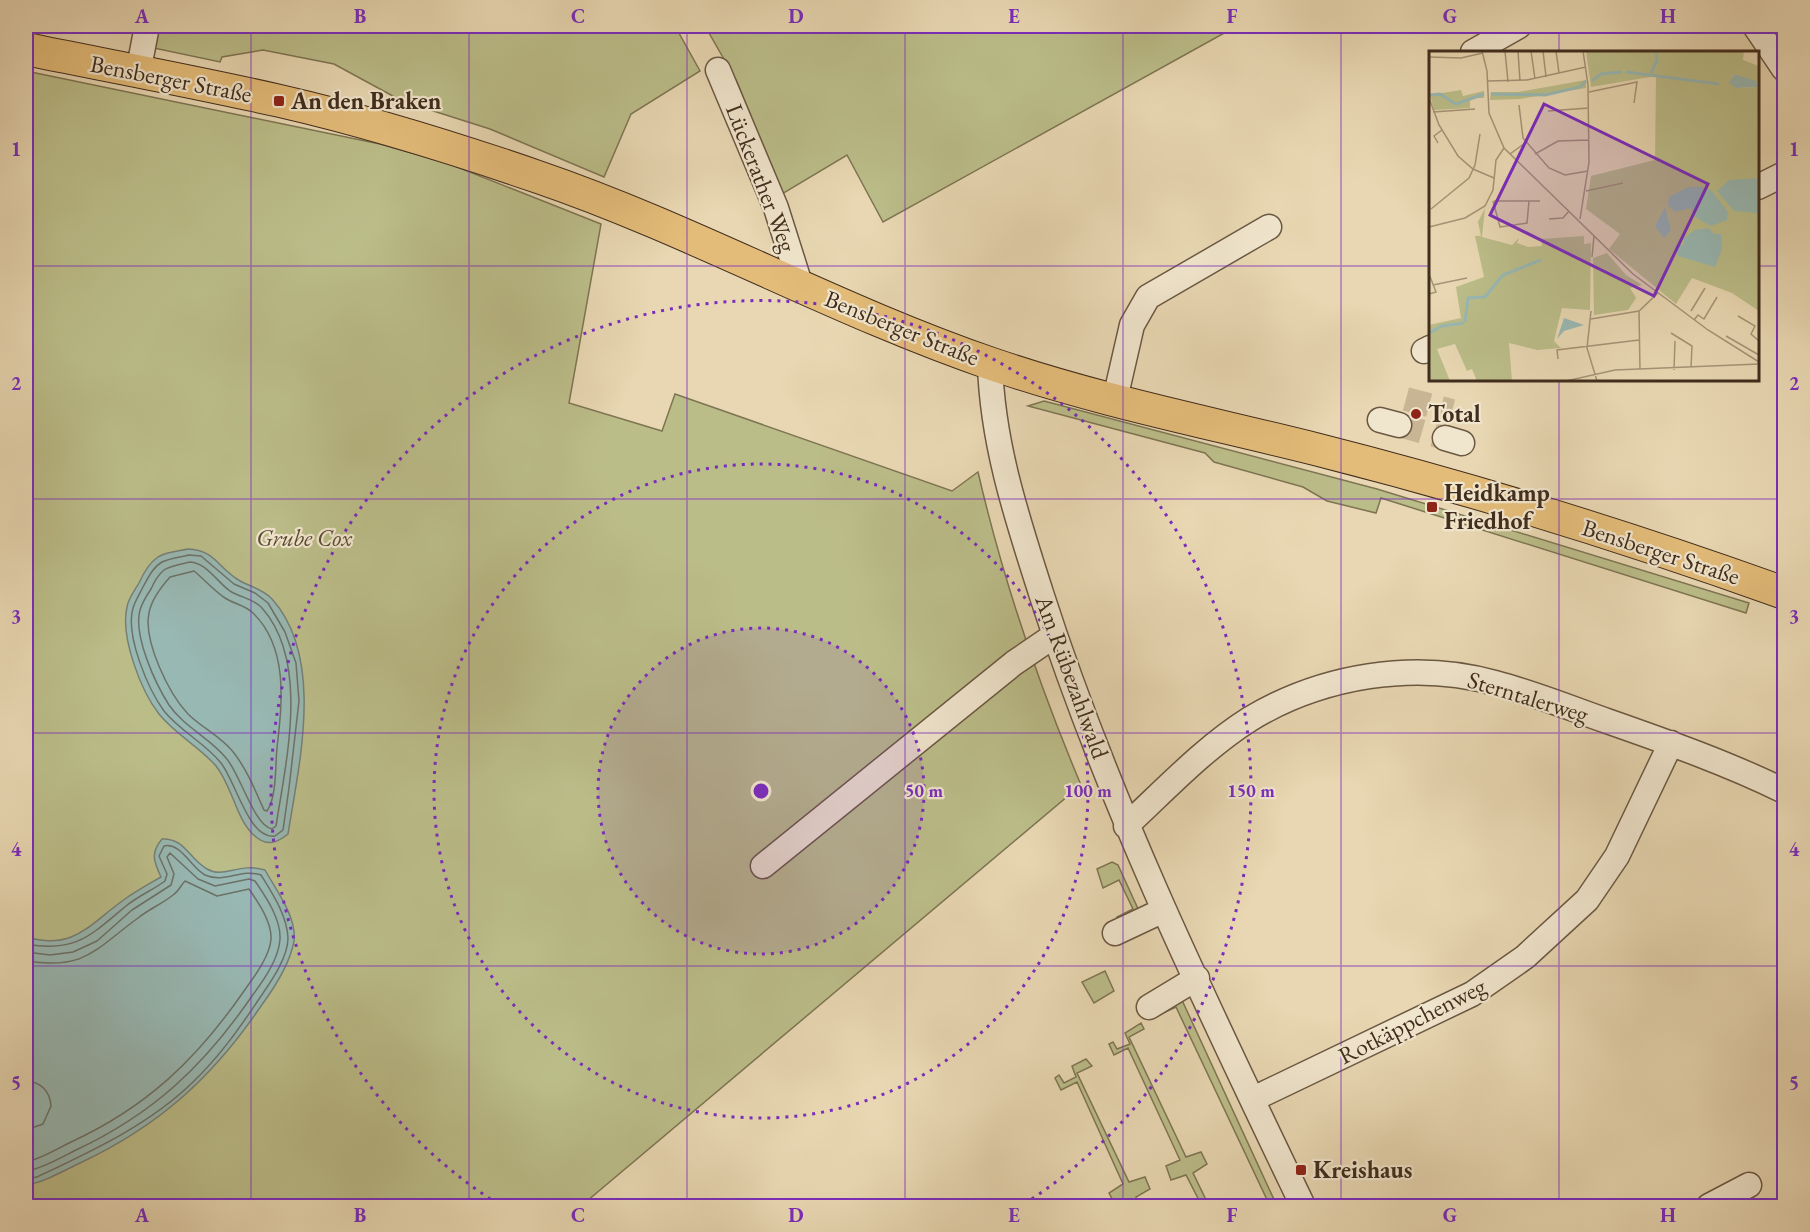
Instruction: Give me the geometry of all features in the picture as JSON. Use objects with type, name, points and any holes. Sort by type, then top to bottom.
[{"type":"main road","name":"Bensberger Straße","points":[[26,49],[321,111],[539,177],[628,211],[801,287],[990,363],[1115,399],[1367,463],[1546,515],[1785,593]]},
{"type":"street","points":[[138,73],[147,26]]},
{"type":"street","points":[[1475,51],[1519,26]]},
{"type":"street","points":[[1755,26],[1785,69]]},
{"type":"street","name":"Lückerather Weg","points":[[718,70],[776,208],[801,287]]},
{"type":"street","points":[[1759,187],[1785,174]]},
{"type":"street","points":[[1115,399],[1132,325],[1148,297],[1269,227]]},
{"type":"street","name":"Am Rübezahlwald","points":[[990,363],[990,397],[1011,499],[1055,635],[1126,826],[1303,1206]]},
{"type":"street","points":[[763,866],[1014,663],[1055,635]]},
{"type":"street","name":"Sterntalerweg","points":[[1126,826],[1200,758],[1250,719],[1317,687],[1377,675],[1440,673],[1494,682],[1671,743],[1744,771],[1785,791]]},
{"type":"street","name":"Rotkäppchenweg","points":[[1253,1099],[1473,994],[1525,957],[1593,891],[1617,856],[1671,743]]},
{"type":"street","points":[[1115,933],[1164,910]]},
{"type":"street","points":[[1149,1006],[1197,978]]},
{"type":"street","points":[[1709,1206],[1749,1185]]},
{"type":"green space","points":[[154,26],[675,26],[700,71],[631,114],[604,177],[490,129],[402,101],[334,64],[263,50],[222,57],[220,62],[149,47]]},
{"type":"green space","points":[[705,26],[1237,26],[883,222],[847,155],[782,194],[737,82]]},
{"type":"green space","name":"Grube Cox","points":[[26,71],[380,144],[447,163],[601,224],[569,403],[662,431],[675,394],[952,491],[978,472],[1010,592],[1050,708],[1081,785],[581,1206],[26,1206]]},
{"type":"green space","points":[[1044,401],[1377,489],[1749,603],[1746,613],[1381,498],[1376,513],[1327,501],[1303,487],[1214,462],[1205,453],[1028,406]]},
{"type":"green space","points":[[1112,862],[1118,865],[1139,911],[1119,921],[1117,917],[1133,909],[1119,880],[1103,888],[1097,869]]},
{"type":"green space","points":[[1105,971],[1114,991],[1094,1003],[1082,982]]},
{"type":"green space","points":[[1181,998],[1277,1206],[1270,1206],[1176,1007],[1161,1014],[1164,1006]]},
{"type":"green space","points":[[1141,1023],[1144,1029],[1129,1037],[1186,1157],[1201,1152],[1207,1164],[1193,1173],[1209,1206],[1202,1206],[1186,1175],[1171,1180],[1166,1166],[1180,1160],[1128,1048],[1114,1055],[1109,1044],[1113,1042],[1117,1049],[1130,1044],[1125,1033]]},
{"type":"green space","points":[[1086,1059],[1092,1066],[1077,1073],[1129,1182],[1145,1177],[1150,1189],[1136,1197],[1140,1206],[1134,1206],[1129,1200],[1115,1204],[1109,1193],[1123,1184],[1077,1082],[1061,1090],[1055,1078],[1059,1075],[1064,1083],[1076,1077],[1072,1066]]},
{"type":"water","points":[[188,549],[204,552],[237,579],[268,595],[288,623],[298,651],[303,681],[302,744],[288,834],[277,841],[265,842],[249,830],[216,766],[159,714],[145,692],[129,648],[126,619],[128,604],[147,569],[161,555]]},
{"type":"water","points":[[162,839],[182,845],[201,865],[213,872],[247,868],[265,870],[285,904],[292,923],[294,941],[289,958],[277,983],[243,1032],[224,1055],[182,1097],[135,1133],[108,1149],[54,1176],[26,1185],[26,1117],[29,1105],[26,1096],[26,937],[43,940],[69,938],[91,926],[129,896],[161,877],[154,858]]},
{"type":"tunnel","points":[[1406,399],[1452,411]]},
{"type":"tunnel","points":[[1399,425],[1445,438]]},
{"type":"place","name":"An den Braken","points":[[279,101]]},
{"type":"place","name":"Total","points":[[1416,414]]},
{"type":"place","name":"Heidkamp Friedhof","points":[[1432,507]]},
{"type":"place","name":"Kreishaus","points":[[1301,1170]]}]
